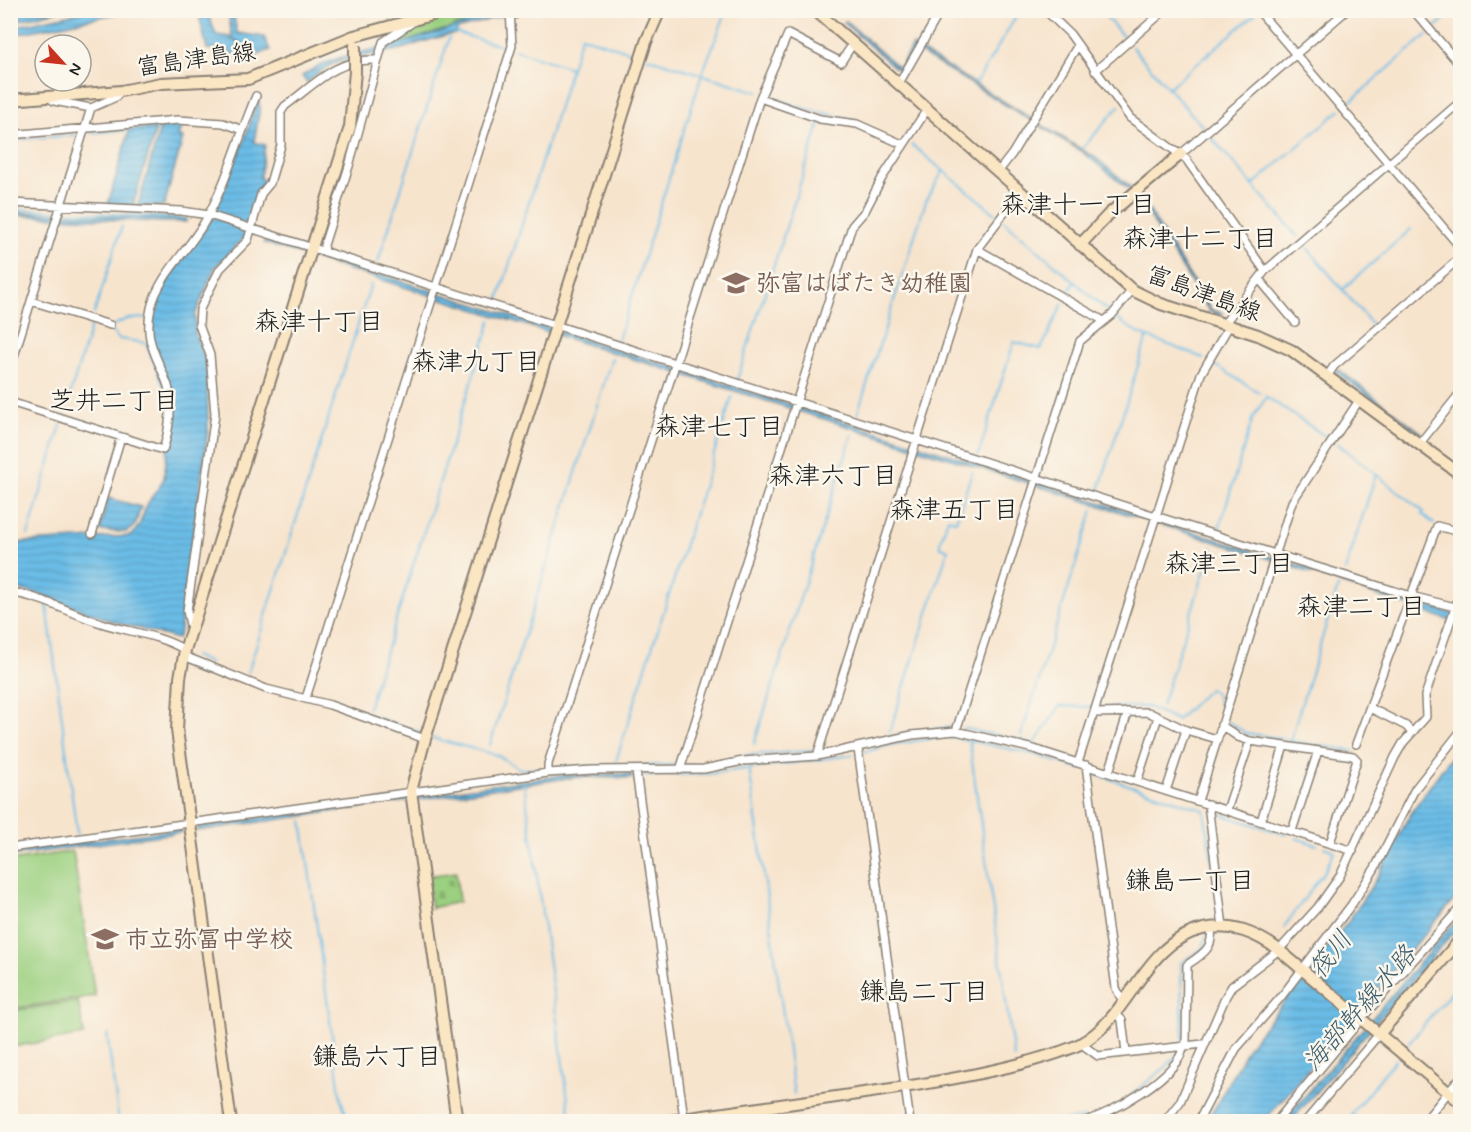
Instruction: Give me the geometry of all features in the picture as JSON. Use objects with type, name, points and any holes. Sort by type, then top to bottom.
[{"type":"street","name":"富島津島線","points":[[10,100],[121,92],[161,83],[248,79],[354,40],[450,10]]},
{"type":"street","points":[[306,698],[512,46],[511,13],[526,10]]},
{"type":"street","points":[[457,1122],[412,796],[425,739],[646,42],[660,10]]},
{"type":"street","name":"富島津島線","points":[[815,10],[926,111],[1132,290],[1161,304],[1226,325],[1291,350],[1461,474]]},
{"type":"street","points":[[898,85],[941,10]]},
{"type":"street","points":[[1045,10],[1071,34],[1095,71],[1130,117],[1181,154],[1265,271]]},
{"type":"street","points":[[1095,71],[1166,10]]},
{"type":"street","points":[[1258,10],[1461,247]]},
{"type":"street","points":[[1080,245],[1108,214],[1347,10]]},
{"type":"street","points":[[1413,10],[1461,65]]},
{"type":"street","points":[[325,252],[324,245],[349,166],[381,45],[387,38],[413,22]]},
{"type":"street","points":[[548,773],[552,753],[760,98],[788,34],[841,62],[852,45]]},
{"type":"street","points":[[231,1122],[177,730],[180,678],[191,631],[350,127],[355,71],[354,40]]},
{"type":"street","points":[[998,172],[1078,45]]},
{"type":"street","points":[[191,631],[187,611],[215,414],[210,355],[199,325],[200,309],[220,269],[249,240],[258,205],[270,183],[281,146],[281,112],[285,106],[324,73],[377,56]]},
{"type":"street","points":[[48,97],[54,101],[91,108],[116,97],[121,92]]},
{"type":"street","points":[[10,402],[163,450],[169,410],[169,389],[151,350],[150,310],[161,285],[208,215],[236,155],[256,96]]},
{"type":"street","points":[[760,98],[820,119],[856,124],[902,144]]},
{"type":"street","points":[[1078,763],[1201,374],[1226,325],[1265,271],[1461,102]]},
{"type":"street","points":[[10,369],[87,127],[91,108]]},
{"type":"street","points":[[680,770],[852,226],[865,211],[902,144],[926,111]]},
{"type":"street","points":[[10,135],[178,120],[223,123],[243,130]]},
{"type":"street","points":[[817,756],[977,249],[1020,192]]},
{"type":"street","points":[[10,203],[181,211],[208,215],[312,253],[325,252],[435,292],[554,331],[794,405],[917,440],[1035,482],[1455,613]]},
{"type":"street","points":[[977,249],[1104,321]]},
{"type":"street","points":[[1328,375],[1334,366],[1461,258]]},
{"type":"street","points":[[1258,279],[1295,322]]},
{"type":"street","points":[[956,731],[1080,341],[1104,321],[1132,290]]},
{"type":"street","points":[[32,301],[110,325]]},
{"type":"street","points":[[1420,443],[1461,393]]},
{"type":"street","points":[[1198,801],[1297,492],[1360,399]]},
{"type":"street","points":[[92,534],[121,437]]},
{"type":"street","points":[[1356,744],[1437,526],[1456,531],[1461,526]]},
{"type":"street","points":[[10,592],[42,599],[99,623],[162,638],[185,653],[266,689],[306,698],[425,739]]},
{"type":"street","points":[[1164,1122],[1180,1102],[1203,1044],[1232,986],[1279,950],[1318,907],[1340,876],[1395,757],[1426,717],[1425,696],[1461,593]]},
{"type":"street","points":[[1370,708],[1406,726],[1412,733]]},
{"type":"street","points":[[1108,772],[1128,712]]},
{"type":"street","points":[[1094,713],[1148,712],[1186,730],[1216,739]]},
{"type":"street","points":[[1137,782],[1158,717]]},
{"type":"street","points":[[1221,725],[1238,737],[1250,741],[1353,756],[1356,760],[1330,843]]},
{"type":"street","points":[[1166,791],[1186,730]]},
{"type":"street","points":[[10,848],[412,796],[548,773],[592,770],[680,770],[743,761],[817,756],[858,749],[912,735],[956,731],[1034,749],[1353,851]]},
{"type":"street","points":[[1198,1122],[1236,1049],[1281,997],[1352,904],[1375,868],[1415,789],[1461,732]]},
{"type":"street","points":[[1227,810],[1250,741]]},
{"type":"street","points":[[1261,821],[1284,746]]},
{"type":"street","points":[[858,749],[910,1122]]},
{"type":"street","points":[[1292,831],[1318,751]]},
{"type":"street","points":[[1086,765],[1116,988],[1123,1002]]},
{"type":"street","points":[[636,771],[685,1120]]},
{"type":"street","points":[[1208,804],[1223,927]]},
{"type":"street","points":[[1276,1122],[1367,1023],[1461,908]]},
{"type":"street","points":[[662,1122],[974,1076],[1030,1061],[1080,1043],[1116,1014],[1145,971],[1170,944],[1192,932],[1223,927],[1253,934],[1279,950],[1461,1102]]},
{"type":"street","points":[[1081,1122],[1119,1108],[1169,1069],[1179,1058],[1185,1046],[1187,965],[1209,949],[1213,939],[1211,928]]},
{"type":"street","points":[[1305,1122],[1367,1023],[1461,940]]},
{"type":"street","points":[[1116,1014],[1122,1020],[1126,1052]]},
{"type":"street","points":[[1080,1043],[1098,1056],[1203,1044]]},
{"type":"street","points":[[1424,1122],[1461,1078]]},
{"type":"green space","points":[[462,11],[505,11],[405,42],[385,45],[410,27]]},
{"type":"green space","points":[[73,851],[95,996],[11,1009],[11,861]]},
{"type":"green space","points":[[456,872],[459,902],[431,908],[427,876]]},
{"type":"green space","points":[[78,1001],[84,1035],[11,1047],[11,1011]]},
{"type":"water","points":[[37,11],[58,11],[11,22],[11,16]]},
{"type":"water","points":[[87,11],[130,11],[11,35],[11,27]]},
{"type":"water","points":[[198,11],[207,11],[216,35],[229,37],[246,47],[232,37],[228,11],[233,11],[237,33],[264,37],[270,50],[255,56],[255,61],[251,63],[249,58],[243,59],[223,49],[207,49]]},
{"type":"water","points":[[505,11],[518,11],[457,29],[455,34],[401,49],[340,61],[328,66],[307,83],[302,76],[327,62]]},
{"type":"water","points":[[846,21],[899,68],[912,45],[1096,158],[1131,187],[1129,189],[1081,151],[914,49],[900,72],[844,23]]},
{"type":"water","points":[[258,97],[260,108],[254,142],[265,145],[260,177],[264,182],[251,209],[250,225],[245,237],[215,267],[195,315],[195,334],[207,363],[208,430],[179,636],[177,639],[115,622],[39,594],[11,588],[11,543],[130,536],[139,526],[148,503],[162,482],[172,410],[152,339],[153,311],[163,286],[210,221],[244,141]]},
{"type":"water","points":[[181,126],[178,137],[183,138],[164,206],[138,206],[160,128]]},
{"type":"water","points":[[156,129],[133,205],[108,204],[129,131]]},
{"type":"water","points":[[1140,196],[1211,310],[1223,313],[1222,316],[1210,312],[1138,198]]},
{"type":"water","points":[[10,212],[187,220],[186,222],[162,222],[11,215]]},
{"type":"water","points":[[265,238],[1450,613],[1460,618],[1460,624],[1270,559],[264,243]]},
{"type":"water","points":[[1338,369],[1422,433],[1336,372]]},
{"type":"water","points":[[108,498],[141,507],[135,525],[127,532],[99,531]]},
{"type":"water","points":[[1460,744],[1460,893],[1264,1121],[1207,1122],[1248,1047],[1348,922],[1377,878],[1411,813]]},
{"type":"water","points":[[571,774],[632,774],[632,778],[576,777],[196,831],[200,826]]},
{"type":"water","points":[[180,829],[183,832],[11,856],[10,851]]},
{"type":"water","points":[[1460,916],[1460,925],[1291,1121],[1283,1122]]},
{"type":"waterway","points":[[618,340],[702,74],[727,10]]},
{"type":"waterway","points":[[976,83],[1020,10]]},
{"type":"waterway","points":[[1100,10],[1127,41]]},
{"type":"waterway","points":[[1433,29],[1455,10]]},
{"type":"waterway","points":[[1168,88],[1255,14]]},
{"type":"waterway","points":[[454,32],[508,48]]},
{"type":"waterway","points":[[1344,107],[1428,34]]},
{"type":"waterway","points":[[515,50],[571,68],[581,36],[637,54]]},
{"type":"waterway","points":[[378,262],[449,38]]},
{"type":"waterway","points":[[1132,47],[1203,127]]},
{"type":"waterway","points":[[646,57],[758,92]]},
{"type":"waterway","points":[[497,304],[571,68]]},
{"type":"waterway","points":[[765,94],[803,108],[858,121]]},
{"type":"waterway","points":[[1082,149],[1119,106]]},
{"type":"waterway","points":[[1254,184],[1340,110]]},
{"type":"waterway","points":[[737,380],[820,122]]},
{"type":"waterway","points":[[90,133],[183,125]]},
{"type":"waterway","points":[[10,140],[78,135]]},
{"type":"waterway","points":[[1210,136],[1298,237]]},
{"type":"waterway","points":[[912,145],[997,215]]},
{"type":"waterway","points":[[857,415],[926,201],[943,171]]},
{"type":"waterway","points":[[10,209],[187,218]]},
{"type":"waterway","points":[[1003,220],[1108,311]]},
{"type":"waterway","points":[[94,314],[122,226]]},
{"type":"waterway","points":[[1342,290],[1411,229]]},
{"type":"waterway","points":[[1304,244],[1375,328]]},
{"type":"waterway","points":[[1067,296],[1074,282]]},
{"type":"waterway","points":[[248,672],[371,284]]},
{"type":"waterway","points":[[978,456],[1014,342],[1041,349],[1063,303]]},
{"type":"waterway","points":[[1114,317],[1138,333],[1203,358]]},
{"type":"waterway","points":[[114,325],[127,319],[146,318]]},
{"type":"waterway","points":[[368,708],[491,320]]},
{"type":"waterway","points":[[64,414],[91,326]]},
{"type":"waterway","points":[[111,331],[119,339],[146,343],[166,391],[166,402]]},
{"type":"waterway","points":[[1098,493],[1147,337]]},
{"type":"waterway","points":[[490,745],[612,358]]},
{"type":"waterway","points":[[1210,362],[1260,393]]},
{"type":"waterway","points":[[1265,396],[1328,438]]},
{"type":"waterway","points":[[616,761],[732,397]]},
{"type":"waterway","points":[[1219,529],[1253,417],[1266,398]]},
{"type":"waterway","points":[[28,535],[61,425]]},
{"type":"waterway","points":[[754,744],[852,435]]},
{"type":"waterway","points":[[1338,444],[1424,512],[1422,514],[1434,524]]},
{"type":"waterway","points":[[890,731],[948,550],[940,546],[940,543],[948,518],[956,521],[972,472]]},
{"type":"waterway","points":[[1345,571],[1376,474]]},
{"type":"waterway","points":[[1021,736],[1093,510]]},
{"type":"waterway","points":[[1162,705],[1212,547]]},
{"type":"waterway","points":[[1338,587],[1290,741],[1353,751]]},
{"type":"waterway","points":[[47,605],[77,834]]},
{"type":"waterway","points":[[194,656],[210,663]]},
{"type":"waterway","points":[[1099,707],[1148,707],[1177,720],[1209,689],[1215,693],[1223,713]]},
{"type":"waterway","points":[[282,690],[303,694]]},
{"type":"waterway","points":[[312,695],[331,702]]},
{"type":"waterway","points":[[340,705],[422,733]]},
{"type":"waterway","points":[[963,728],[1034,744],[1060,706],[1093,707]]},
{"type":"waterway","points":[[1227,721],[1246,733],[1290,740]]},
{"type":"waterway","points":[[855,744],[922,730],[953,727]]},
{"type":"waterway","points":[[864,752],[895,744],[948,736],[1034,754],[1080,769]]},
{"type":"waterway","points":[[432,738],[497,755],[520,769],[542,769]]},
{"type":"waterway","points":[[969,740],[1014,1058]]},
{"type":"waterway","points":[[823,750],[832,749]]},
{"type":"waterway","points":[[686,765],[704,765],[750,755],[813,751]]},
{"type":"waterway","points":[[641,775],[707,774],[853,755]]},
{"type":"waterway","points":[[554,767],[677,765]]},
{"type":"waterway","points":[[749,767],[794,1094]]},
{"type":"waterway","points":[[1095,774],[1204,810],[1212,862]]},
{"type":"waterway","points":[[524,783],[571,1122]]},
{"type":"waterway","points":[[1213,812],[1287,835]]},
{"type":"waterway","points":[[302,820],[341,1100],[349,1122]]},
{"type":"waterway","points":[[1296,838],[1317,845]]},
{"type":"waterway","points":[[1284,927],[1326,869],[1334,851],[1324,847]]},
{"type":"waterway","points":[[1183,1040],[1181,963],[1203,948],[1206,937]]},
{"type":"waterway","points":[[1408,1044],[1460,982]]},
{"type":"waterway","points":[[107,1034],[119,1122]]},
{"type":"waterway","points":[[1130,1096],[1177,1055]]},
{"type":"waterway","points":[[1345,1122],[1395,1060]]},
{"type":"waterway","points":[[1352,1114],[1361,1122]]},
{"type":"waterway","points":[[1059,1122],[1084,1118]]},
{"type":"place","name":"弥富はばたき幼稚園","points":[[736,283]]},
{"type":"place","name":"市立弥冨中学校","points":[[105,939]]},
{"type":"district","name":"森津十一丁目","points":[[1078,204]]},
{"type":"district","name":"森津十二丁目","points":[[1200,238]]},
{"type":"district","name":"森津十丁目","points":[[319,321]]},
{"type":"district","name":"森津九丁目","points":[[476,361]]},
{"type":"district","name":"芝井二丁目","points":[[114,400]]},
{"type":"district","name":"森津七丁目","points":[[719,426]]},
{"type":"district","name":"森津六丁目","points":[[833,475]]},
{"type":"district","name":"森津五丁目","points":[[954,509]]},
{"type":"district","name":"森津三丁目","points":[[1229,563]]},
{"type":"district","name":"森津二丁目","points":[[1361,606]]},
{"type":"district","name":"鎌島一丁目","points":[[1190,880]]},
{"type":"district","name":"鎌島二丁目","points":[[924,991]]},
{"type":"district","name":"鎌島六丁目","points":[[377,1056]]},
{"type":"water label","name":"筏川","points":[[1330,954]]},
{"type":"water label","name":"海部幹線水路","points":[[1359,1008]]}]
